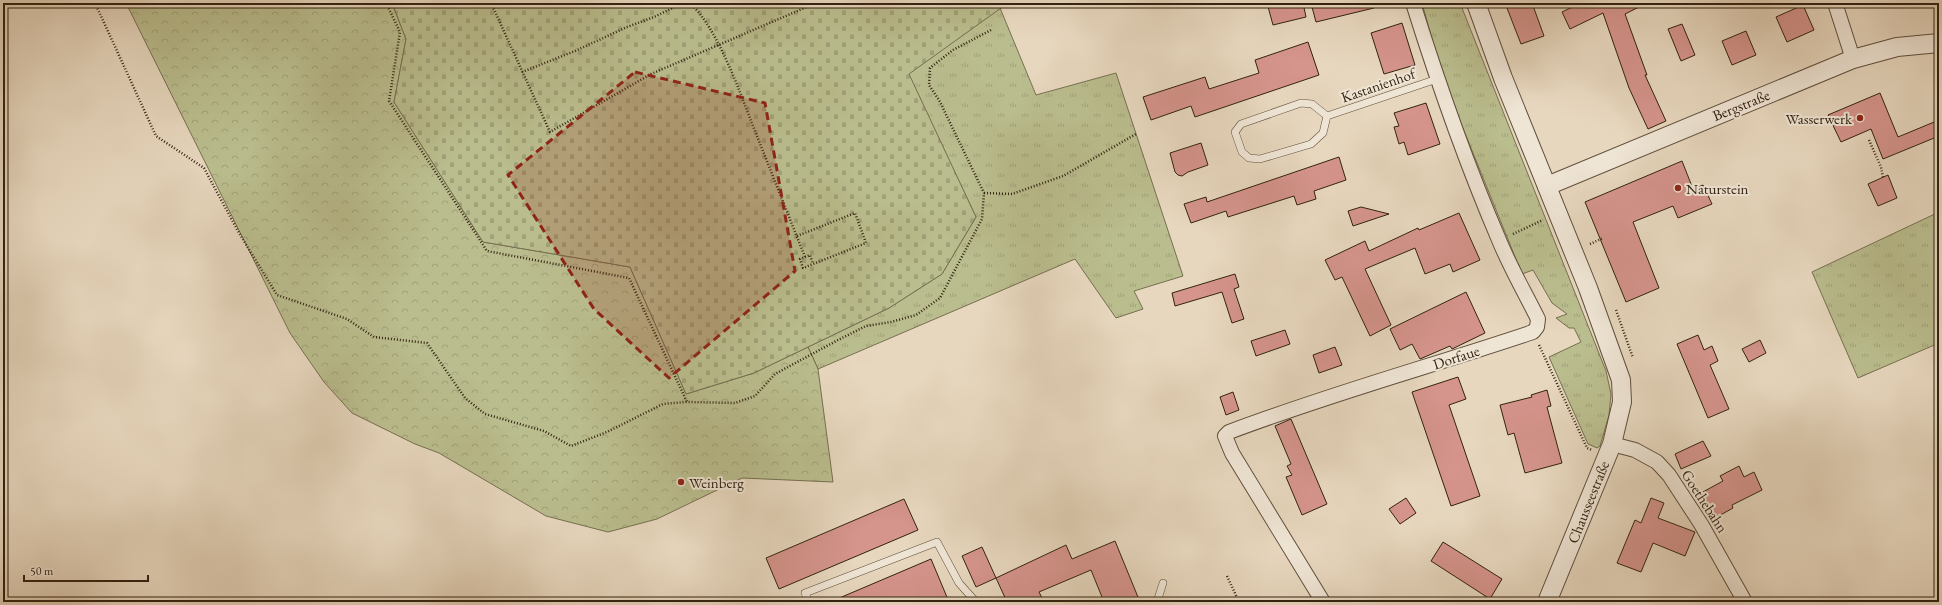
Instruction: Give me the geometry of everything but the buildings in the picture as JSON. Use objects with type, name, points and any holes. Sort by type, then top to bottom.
[{"type":"street","points":[[1413,3],[1437,79],[1500,241],[1538,319],[1538,328],[1533,332]]},
{"type":"street","points":[[1476,3],[1503,78],[1547,186]]},
{"type":"street","points":[[1835,3],[1853,59]]},
{"type":"street","name":"Bergstraße","points":[[1547,186],[1853,59],[1897,47],[1939,43]]},
{"type":"street","name":"Chausseestraße","points":[[1547,186],[1588,288],[1622,380],[1622,400],[1610,450],[1547,602]]},
{"type":"street","name":"Dorfaue","points":[[1323,602],[1236,459],[1225,436],[1229,432],[1336,394],[1533,332]]},
{"type":"street","name":"Goethebahn","points":[[1610,450],[1635,450],[1657,462],[1669,475],[1701,524],[1746,602]]},
{"type":"lane","name":"Kastanienhof","points":[[1328,116],[1437,79]]},
{"type":"lane","name":"Kastanienhof","points":[[1296,103],[1312,104],[1328,116],[1324,133],[1311,144],[1260,159],[1249,158],[1242,152],[1235,132],[1241,124],[1296,103]]},
{"type":"lane","points":[[809,602],[805,593],[937,542],[959,582],[976,602]]},
{"type":"lane","points":[[1157,602],[1163,583]]},
{"type":"path","points":[[95,3],[156,136],[204,168],[239,233],[277,295],[347,318],[374,337],[427,343],[465,398],[485,414],[544,431],[571,446],[607,432],[663,404],[686,402],[735,403],[755,396],[775,374],[838,340],[866,326],[891,322],[916,315],[940,298],[982,219],[984,193],[939,100],[929,85],[930,68],[953,50],[991,30]]},
{"type":"path","points":[[386,3],[400,32],[389,101],[487,251],[629,278],[686,402]]},
{"type":"path","points":[[492,3],[550,132],[651,74],[679,60],[816,3]]},
{"type":"path","points":[[522,72],[575,51],[605,36],[654,17],[684,3]]},
{"type":"path","points":[[690,3],[697,9],[718,45],[735,79],[805,257]]},
{"type":"path","points":[[802,3],[804,8]]},
{"type":"path","points":[[984,193],[1012,194],[1063,176],[1136,134]]},
{"type":"path","points":[[1869,140],[1883,177]]},
{"type":"path","points":[[797,236],[855,213],[866,243],[803,268],[800,259],[810,255],[813,264]]},
{"type":"path","points":[[1500,241],[1544,220]]},
{"type":"path","points":[[1590,244],[1603,238]]},
{"type":"path","points":[[1533,332],[1587,448],[1610,450]]},
{"type":"path","points":[[1227,576],[1240,602]]},
{"type":"highlighted area","points":[[635,72],[765,103],[795,271],[669,378],[594,309],[508,175]]},
{"type":"green space","points":[[126,3],[392,3],[406,39],[394,102],[483,242],[630,267],[686,394],[754,373],[808,347],[818,369],[833,482],[742,478],[657,519],[608,532],[546,516],[439,453],[415,444],[352,413],[324,382],[290,333]]},
{"type":"green space","points":[[392,3],[1008,3],[909,74],[976,217],[942,274],[889,308],[754,373],[686,394],[630,267],[483,242],[394,102],[406,39]]},
{"type":"green space","points":[[1422,3],[1460,3],[1606,371],[1611,394],[1609,415],[1600,446],[1597,448],[1588,444],[1549,357],[1581,342],[1574,328],[1569,328],[1556,318],[1567,314],[1552,303],[1533,270],[1522,274],[1443,79]]},
{"type":"green space","points":[[1000,8],[1036,95],[1116,73],[1183,276],[1134,291],[1143,309],[1116,318],[1075,259],[818,369],[808,347],[889,308],[942,274],[976,217],[908,74]]},
{"type":"green space","points":[[1939,212],[1939,343],[1858,378],[1812,272]]},
{"type":"place","name":"Wasserwerk","points":[[1860,118]]},
{"type":"place","name":"Naturstein","points":[[1678,188]]},
{"type":"place","name":"Weinberg","points":[[681,482]]}]
